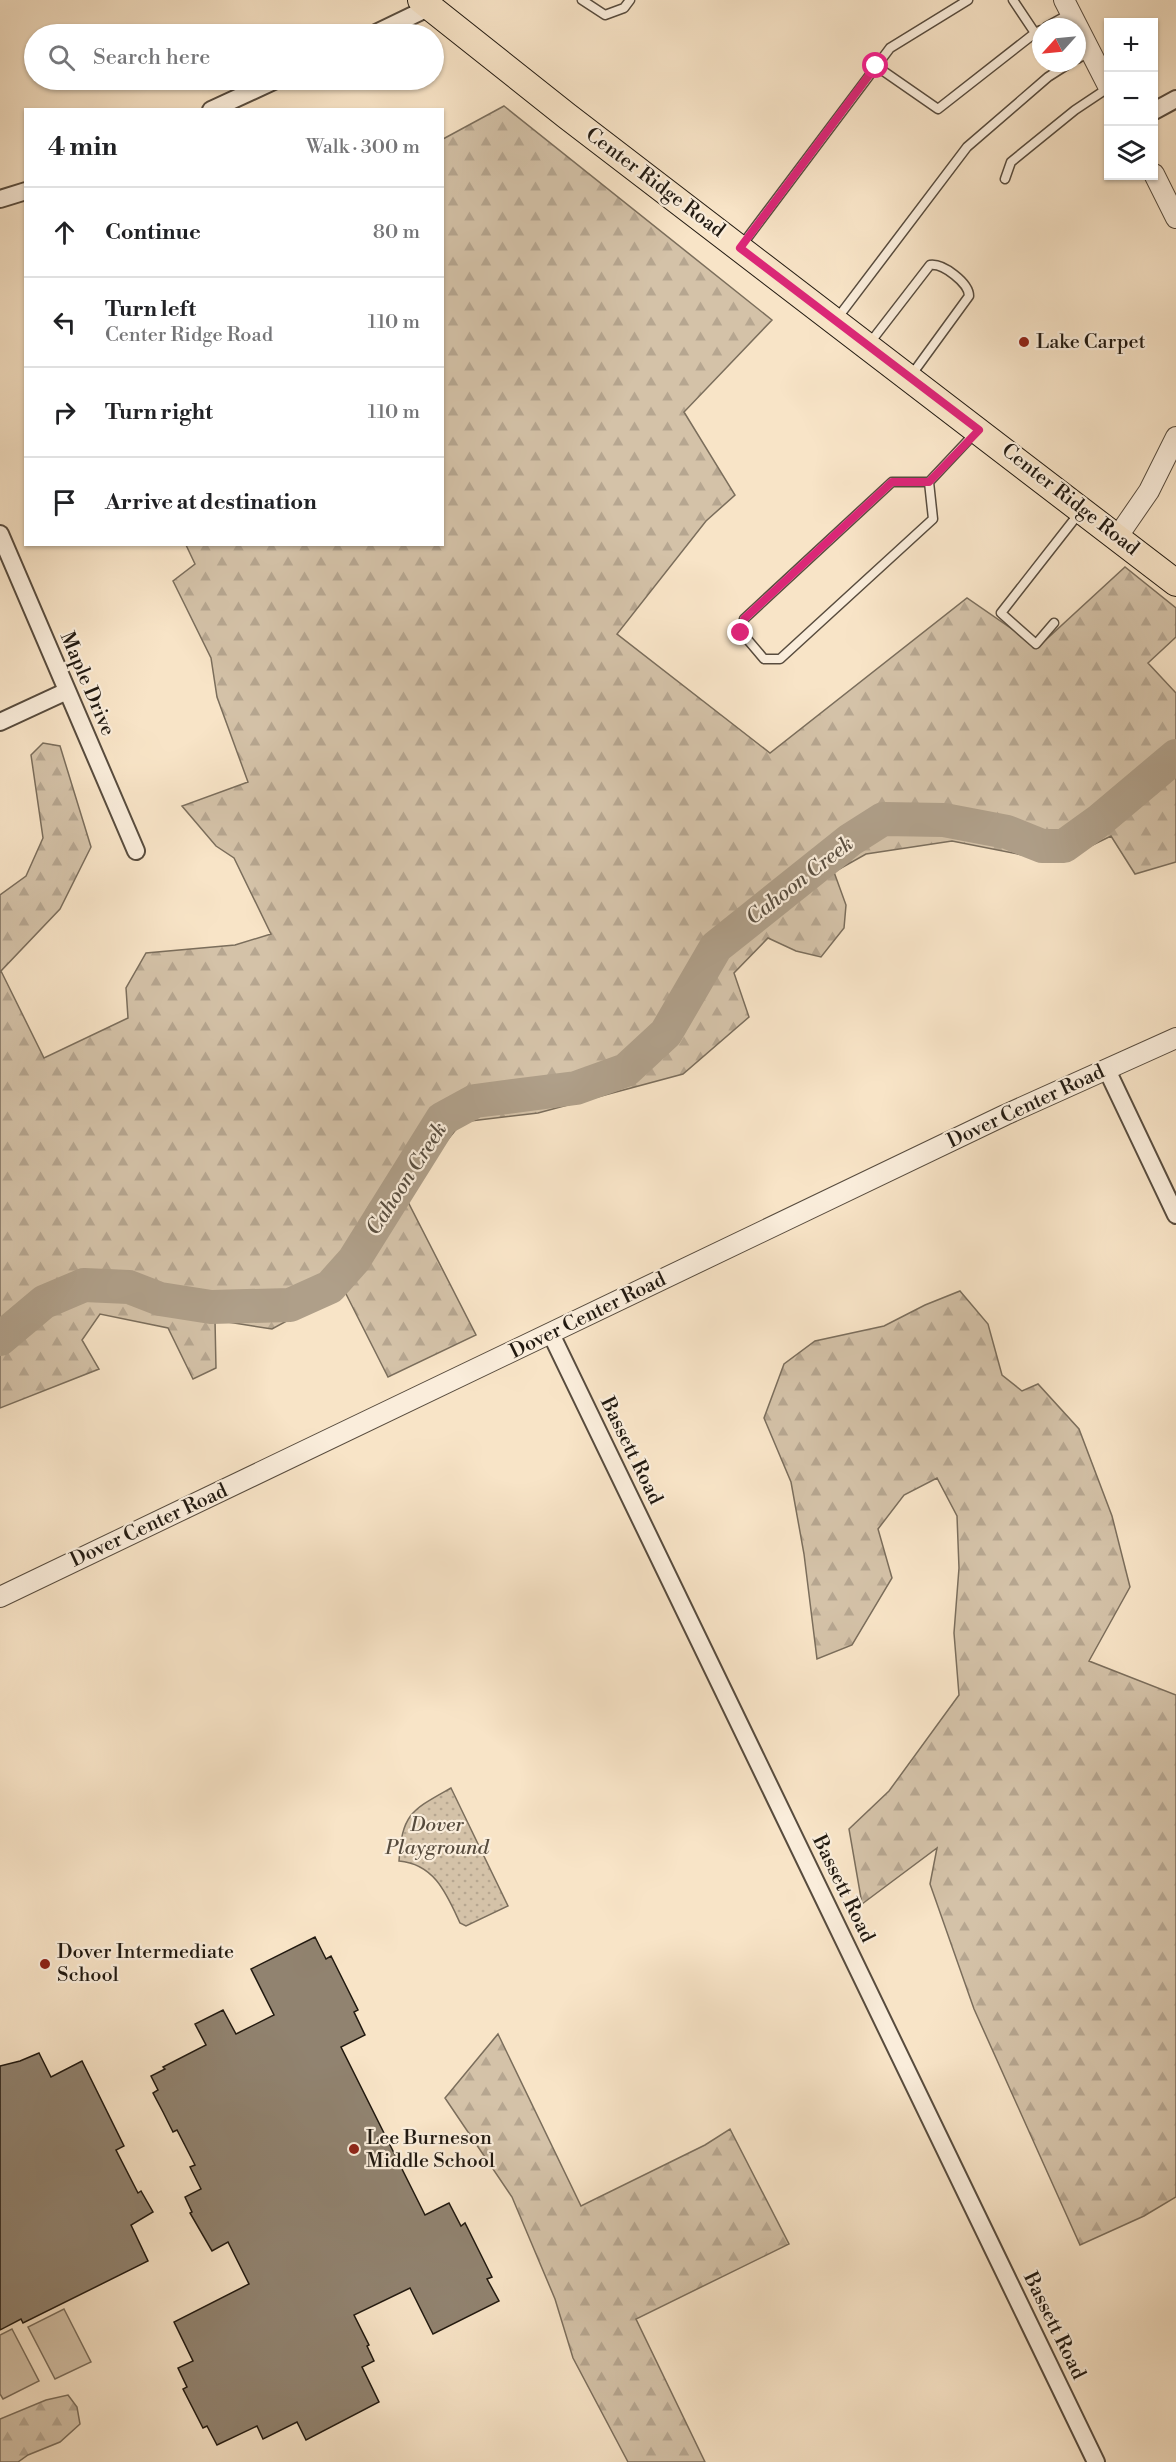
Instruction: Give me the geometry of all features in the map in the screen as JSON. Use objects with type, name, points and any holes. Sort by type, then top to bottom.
[{"type":"main road","name":"Center Ridge Road","points":[[426,3],[567,116],[1083,509],[1176,583]]},
{"type":"street","points":[[391,24],[426,3]]},
{"type":"street","points":[[1086,59],[1104,82]]},
{"type":"street","points":[[215,108],[254,90]]},
{"type":"street","points":[[1158,109],[1176,99]]},
{"type":"street","points":[[1157,180],[1176,218]]},
{"type":"street","points":[[0,199],[24,192]]},
{"type":"street","points":[[1118,536],[1149,491],[1176,437]]},
{"type":"street","name":"Maple Drive","points":[[0,534],[136,851]]},
{"type":"street","points":[[0,723],[67,691]]},
{"type":"street","name":"Dover Center Road","points":[[0,1597],[1005,1115],[1176,1038]]},
{"type":"street","points":[[1107,1070],[1176,1215]]},
{"type":"street","name":"Bassett Road","points":[[551,1334],[1096,2462]]},
{"type":"lane","points":[[582,0],[605,15],[624,8],[630,0]]},
{"type":"lane","points":[[740,248],[890,48],[968,0]]},
{"type":"lane","points":[[1013,0],[1032,24]]},
{"type":"lane","points":[[1055,18],[1067,7]]},
{"type":"lane","points":[[876,66],[938,109],[1032,36]]},
{"type":"lane","points":[[836,321],[967,147],[1056,72]]},
{"type":"lane","points":[[1005,179],[1011,162],[1075,110],[1104,90]]},
{"type":"lane","points":[[868,346],[930,266],[935,264],[942,267],[966,286],[969,296],[909,377]]},
{"type":"lane","points":[[929,482],[933,519],[780,658],[764,659],[741,633],[744,619],[892,482],[929,482],[979,430]]},
{"type":"lane","points":[[1054,623],[1036,644],[1000,613],[1083,509]]},
{"type":"green space","points":[[504,106],[772,320],[684,412],[735,495],[706,521],[617,634],[770,753],[967,598],[1038,647],[1125,567],[1176,608],[1176,637],[1148,663],[1176,693],[1176,767],[1174,769],[1176,772],[1176,862],[1135,874],[1111,836],[1058,862],[952,841],[866,854],[834,872],[846,905],[844,928],[821,957],[796,951],[768,938],[734,973],[749,1017],[683,1074],[538,1113],[462,1122],[404,1194],[476,1335],[388,1377],[344,1290],[272,1329],[215,1320],[216,1368],[193,1379],[168,1328],[100,1314],[82,1340],[99,1369],[0,1408],[0,895],[26,876],[43,838],[31,755],[43,743],[60,746],[91,847],[60,909],[1,971],[44,1058],[128,1018],[126,988],[146,953],[235,945],[271,934],[234,858],[216,846],[182,806],[248,782],[217,697],[211,658],[173,581],[195,564],[186,546],[444,546],[444,138]]},
{"type":"green space","points":[[960,1291],[988,1324],[1002,1375],[1022,1391],[1038,1384],[1079,1429],[1112,1516],[1130,1587],[1089,1661],[1176,1695],[1176,2197],[1144,2216],[1080,2245],[974,2009],[930,1884],[937,1848],[862,1904],[849,1829],[889,1791],[959,1695],[954,1633],[959,1568],[957,1516],[937,1478],[904,1495],[878,1529],[892,1578],[852,1645],[817,1659],[804,1554],[791,1482],[764,1418],[784,1364],[815,1341],[884,1326],[925,1305]]},
{"type":"green space","name":"Dover Playground","points":[[451,1788],[508,1906],[466,1926],[460,1923],[444,1892],[431,1875],[411,1863],[399,1861],[400,1845],[406,1823],[418,1808]]},
{"type":"green space","points":[[498,2034],[581,2206],[705,2145],[730,2129],[789,2244],[636,2319],[705,2462],[628,2462],[573,2358],[555,2299],[512,2197],[445,2098]]},
{"type":"green space","points":[[64,2309],[91,2362],[55,2379],[28,2327]]},
{"type":"green space","points":[[12,2329],[39,2381],[3,2399],[0,2394],[0,2335]]},
{"type":"green space","points":[[68,2395],[77,2407],[80,2424],[60,2442],[28,2455],[18,2462],[0,2462],[0,2419],[46,2400]]},
{"type":"building","points":[[315,1937],[326,1959],[331,1956],[358,2010],[354,2012],[365,2035],[341,2047],[425,2215],[449,2203],[461,2226],[465,2223],[492,2277],[487,2279],[499,2301],[433,2334],[410,2288],[354,2315],[374,2361],[362,2367],[379,2402],[306,2440],[297,2422],[263,2439],[257,2426],[217,2445],[207,2426],[203,2428],[183,2389],[187,2387],[178,2368],[193,2361],[174,2322],[249,2284],[228,2242],[212,2251],[190,2213],[192,2212],[185,2197],[201,2189],[190,2167],[195,2165],[177,2130],[173,2132],[153,2093],[158,2090],[151,2076],[165,2069],[163,2067],[206,2045],[195,2024],[223,2010],[236,2034],[274,2015],[251,1969]]},
{"type":"building","points":[[39,2053],[51,2077],[82,2061],[124,2146],[116,2150],[138,2193],[141,2191],[153,2212],[131,2225],[148,2261],[23,2323],[21,2319],[0,2330],[0,2066]]},
{"type":"waterway","name":"Cahoon Creek","points":[[0,1339],[44,1302],[84,1285],[129,1287],[160,1299],[211,1307],[290,1305],[330,1287],[354,1260],[442,1119],[475,1101],[576,1088],[626,1070],[666,1033],[716,947],[850,840],[883,819],[944,820],[1007,832],[1042,846],[1064,846],[1100,820],[1176,756]]},
{"type":"place","name":"Lake Carpet","points":[[1024,342]]},
{"type":"place","name":"Dover Intermediate School","points":[[45,1964]]},
{"type":"place","name":"Lee Burneson Middle School","points":[[354,2149]]},
{"type":"route","points":[[741,633],[744,619],[892,482],[929,482],[979,430],[740,248],[876,66]]}]
